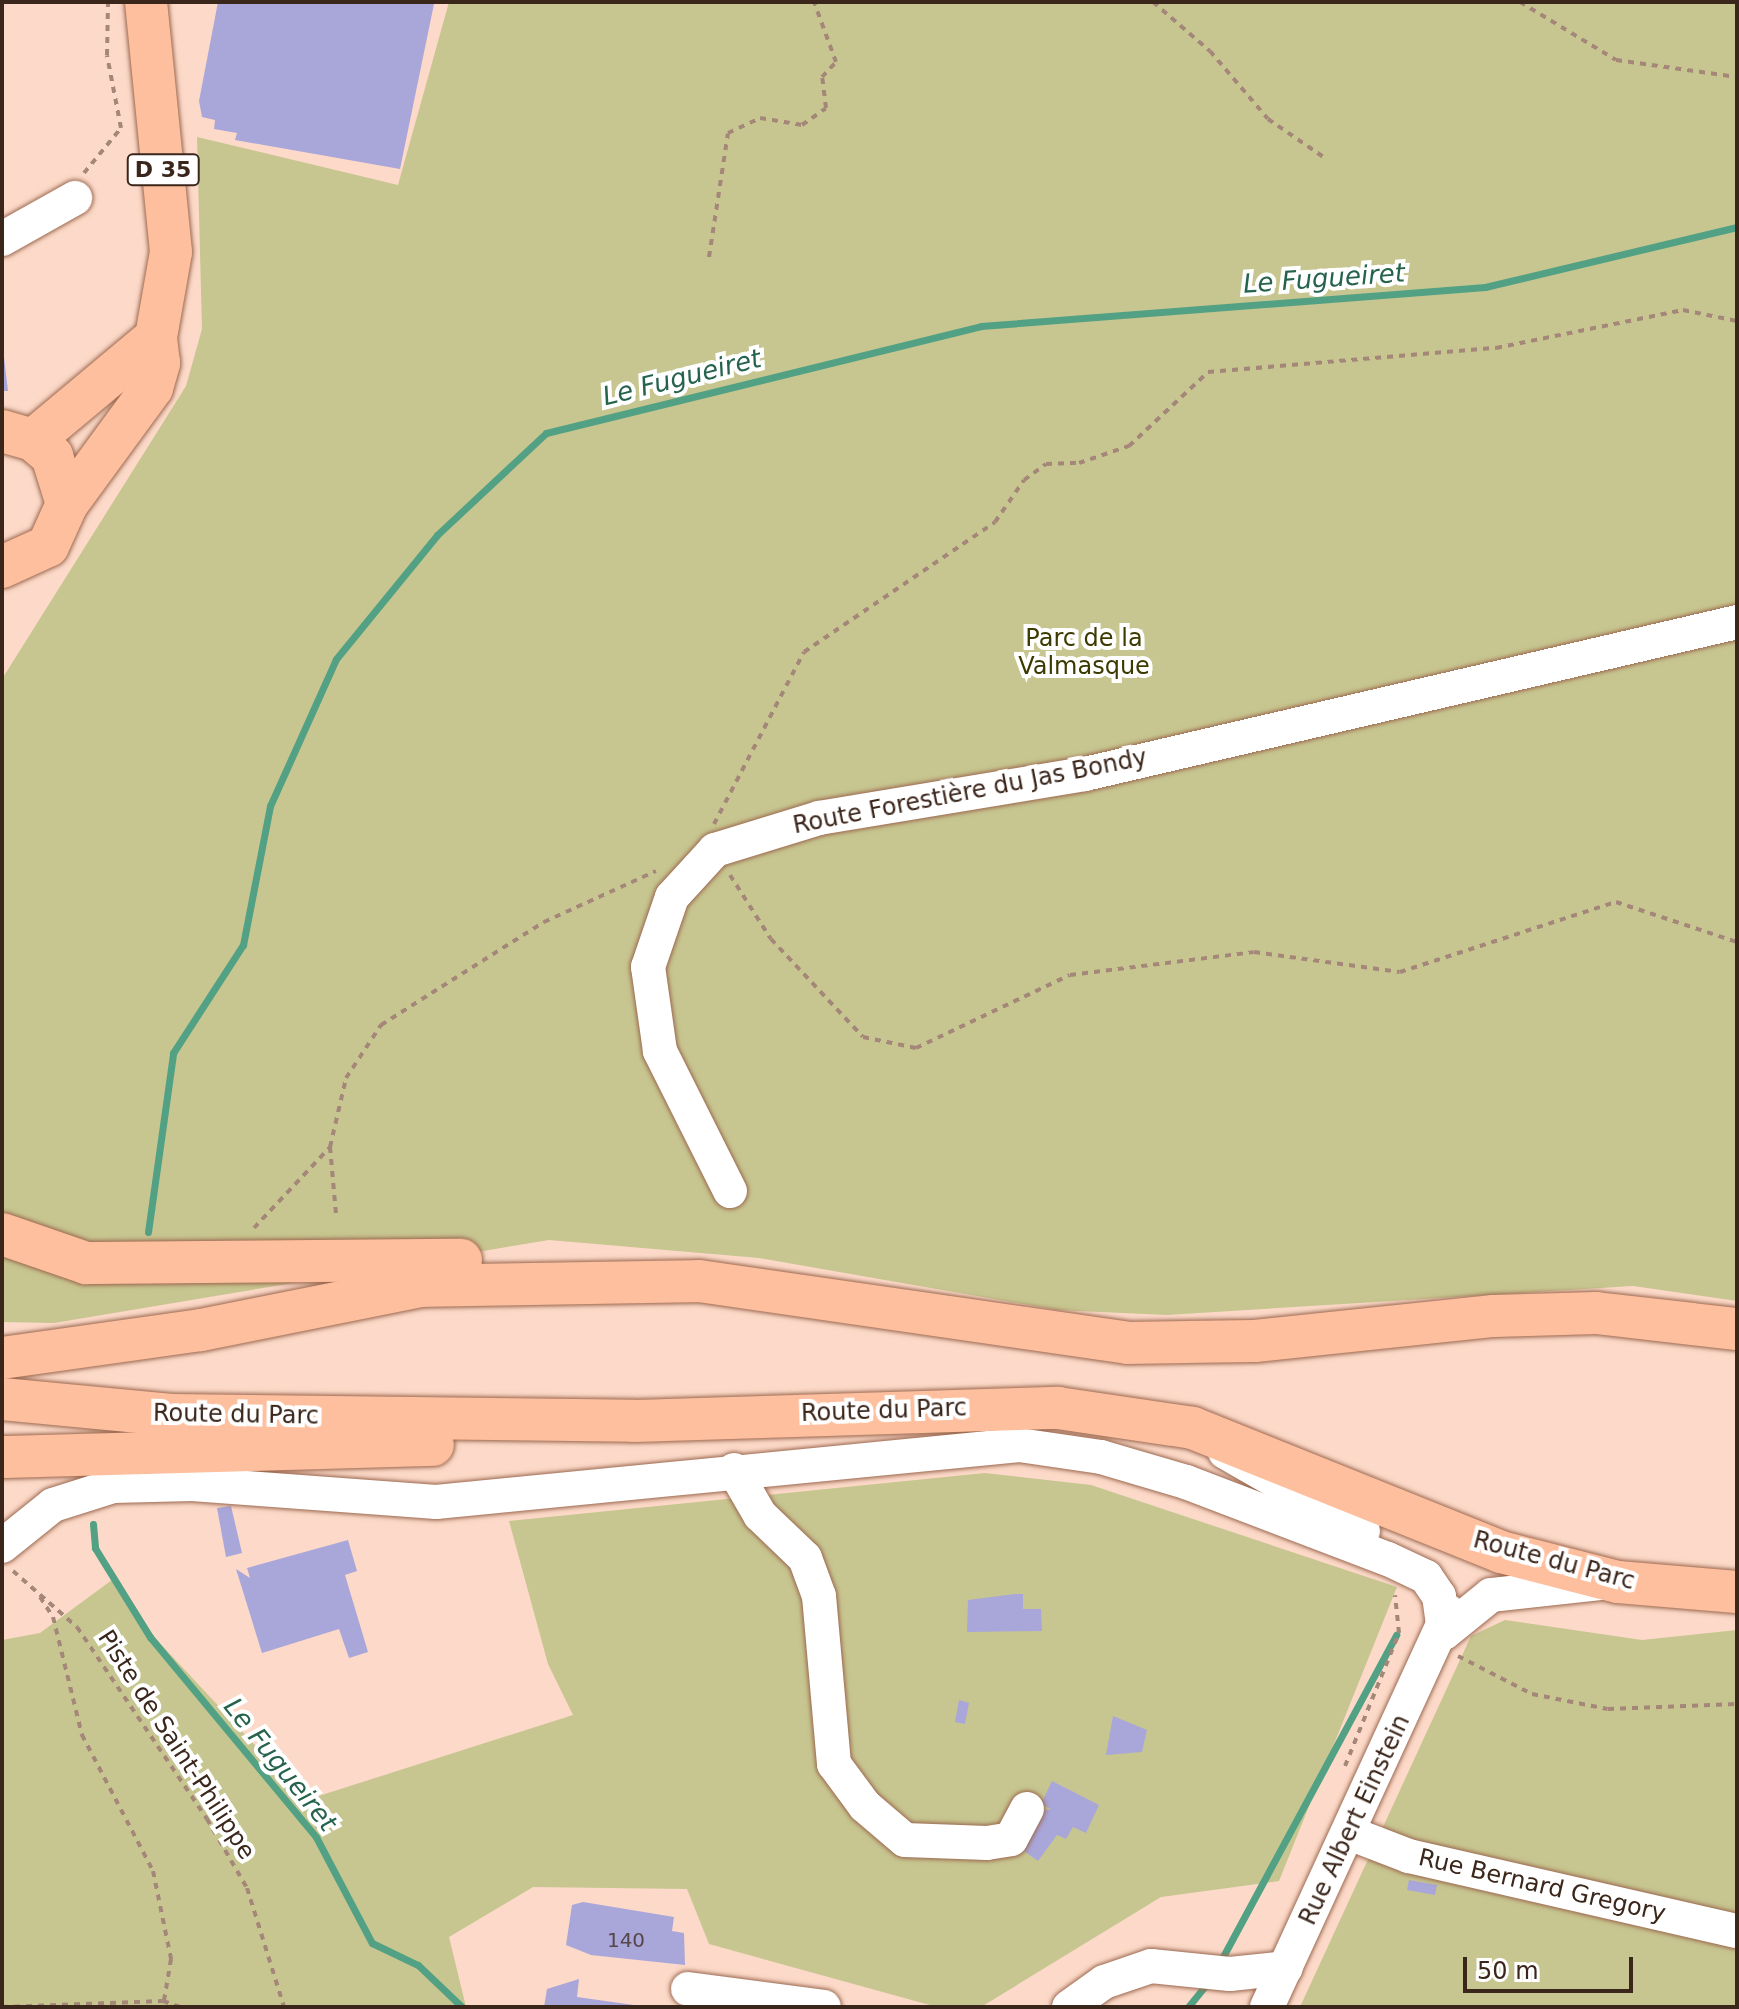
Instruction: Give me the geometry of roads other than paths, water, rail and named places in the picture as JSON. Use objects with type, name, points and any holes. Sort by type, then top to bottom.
[{"type":"main road","name":"D 35","points":[[67,504],[152,388],[156,337],[171,252],[146,2]]},
{"type":"main road","points":[[2,604],[20,561],[61,527],[67,504],[59,467],[18,435],[156,337]]},
{"type":"main road","points":[[2,1234],[54,1257],[111,1264],[662,1256],[843,1285],[903,1309]]},
{"type":"main road","points":[[2,1335],[77,1333],[459,1260]]},
{"type":"main road","points":[[2,1358],[201,1330],[421,1286],[699,1281],[903,1309],[1101,1341],[1186,1345],[1567,1313],[1737,1329]]},
{"type":"main road","name":"Route du Parc","points":[[2,1399],[171,1415],[634,1421],[1058,1408],[1193,1428],[1501,1552],[1618,1582],[1737,1592]]},
{"type":"main road","points":[[2,1457],[501,1443],[634,1421]]},
{"type":"street","points":[[2,239],[77,188]]},
{"type":"street","name":"Route Forestière du Jas Bondy","points":[[730,1191],[660,1051],[648,967],[672,897],[715,850],[819,818],[1085,774],[1737,622]]},
{"type":"street","points":[[1193,1428],[1252,1473],[1446,1574],[1453,1598],[1440,1639]]},
{"type":"street","name":"Route du Parc","points":[[12,1565],[66,1499],[113,1486],[192,1484],[436,1502],[982,1445],[1101,1457],[1186,1482],[1426,1577],[1439,1596],[1440,1639]]},
{"type":"street","points":[[734,1470],[760,1515],[805,1558],[819,1596],[834,1764],[865,1806],[905,1840],[987,1843],[1011,1839],[1027,1809]]},
{"type":"street","points":[[1440,1639],[1491,1595],[1618,1582]]},
{"type":"street","name":"Rue Albert Einstein","points":[[1267,2007],[1440,1639]]},
{"type":"street","name":"Rue Bernard Gregory","points":[[1349,1833],[1409,1856],[1737,1931]]},
{"type":"street","points":[[1069,2007],[1104,1982],[1151,1966],[1219,1970],[1286,1968]]},
{"type":"street","points":[[1219,1970],[1257,2007]]},
{"type":"street","points":[[688,1989],[824,2007]]},
{"type":"waterway","name":"Le Fugueiret","points":[[148,1232],[173,1053],[243,945],[270,806],[336,659],[437,535],[546,433],[981,326],[1485,287],[1737,227]]},
{"type":"waterway","name":"Le Fugueiret","points":[[93,1524],[95,1548],[150,1637],[316,1837],[372,1943],[418,1965],[462,2007]]},
{"type":"waterway","points":[[1219,1964],[1396,1635]]},
{"type":"waterway","points":[[1188,2007],[1208,1982]]},
{"type":"park label","name":"Parc de la Valmasque","points":[[1084,653]]}]
